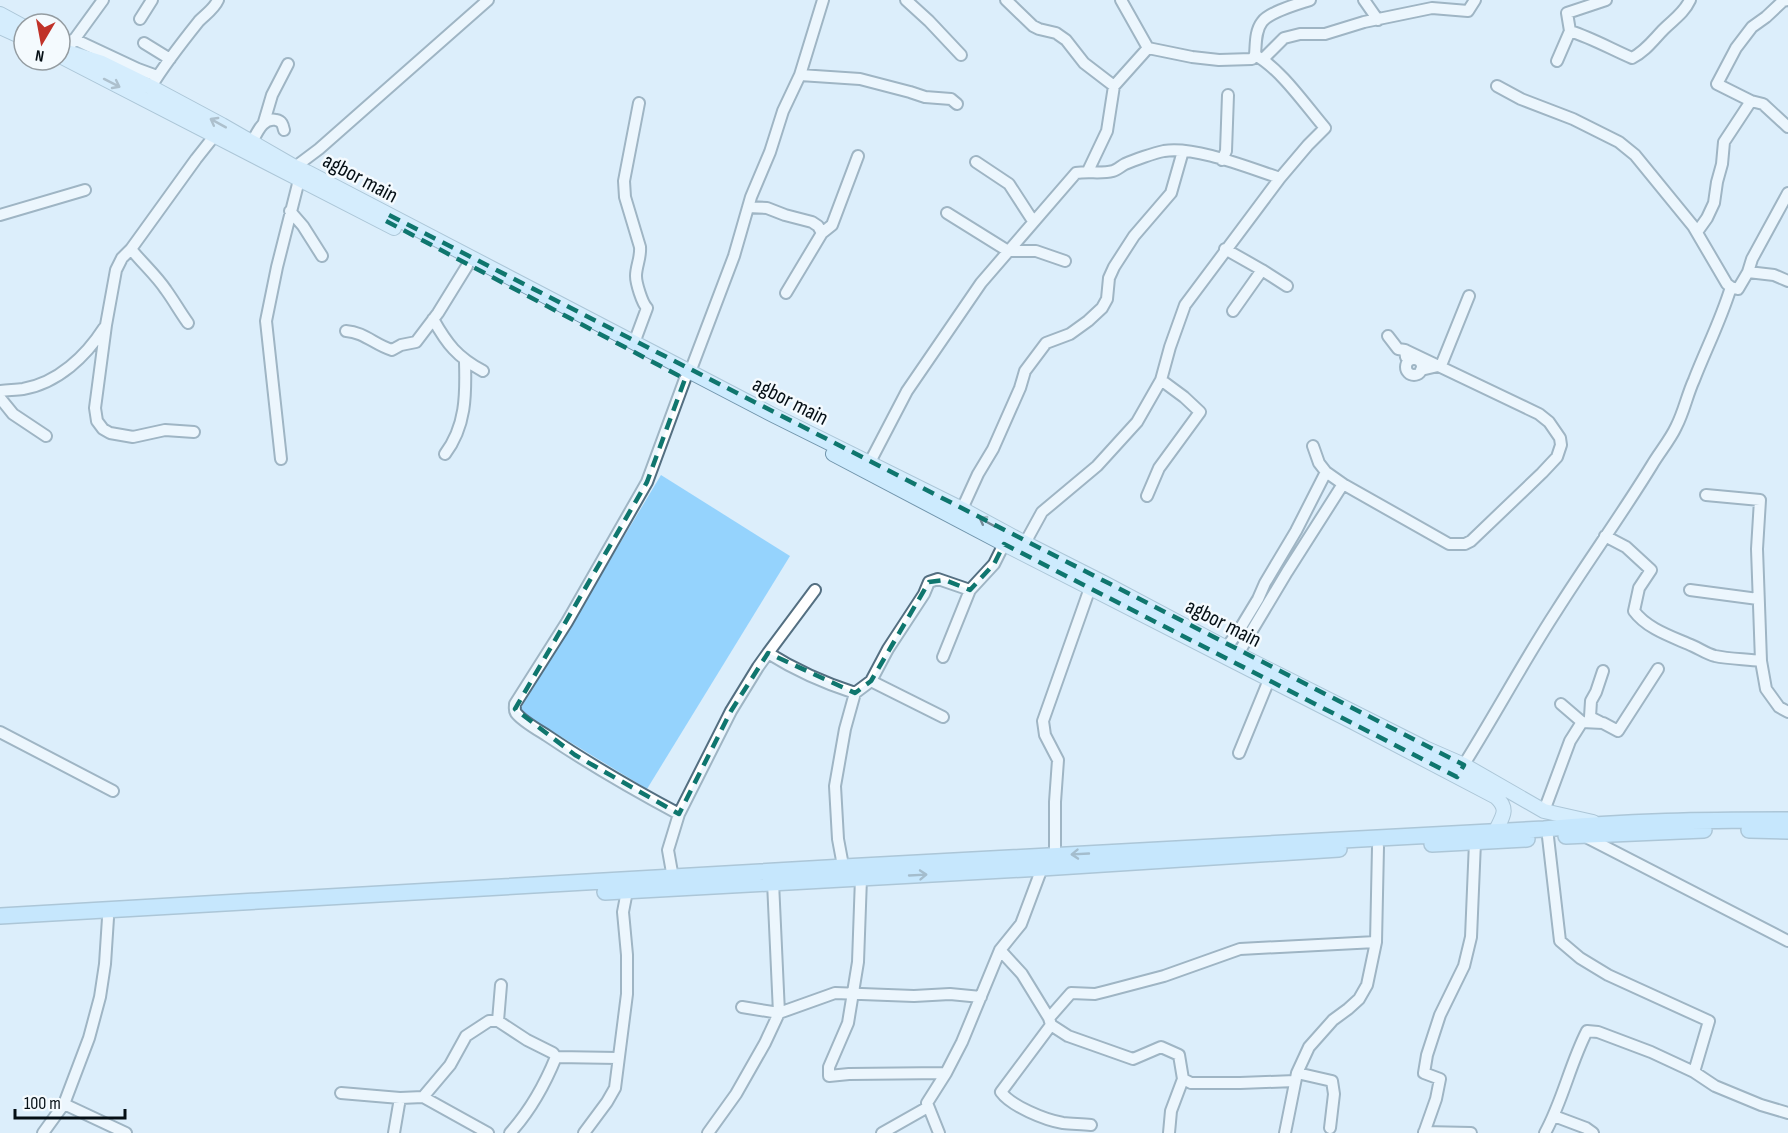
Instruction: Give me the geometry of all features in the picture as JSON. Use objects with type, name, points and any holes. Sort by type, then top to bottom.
[{"type":"highway","points":[[0,925],[693,888],[1055,855],[1544,829],[1598,823],[1788,820]]},
{"type":"highway","points":[[0,916],[673,878],[844,873],[861,878],[1583,835],[1692,830],[1788,831]]},
{"type":"main road","name":"agbor main","points":[[72,55],[154,81],[252,142],[297,174]]},
{"type":"main road","name":"agbor main","points":[[72,57],[215,135],[634,343],[688,376],[870,462],[962,509],[1232,651],[1425,748],[1460,771]]},
{"type":"main road","name":"agbor main","points":[[386,219],[467,266],[688,376],[1004,544],[1353,722],[1460,771],[1500,793],[1544,811],[1598,823]]},
{"type":"main road","points":[[1496,830],[1504,811],[1500,793]]},
{"type":"street","points":[[102,0],[74,39],[138,69],[154,81],[200,21],[215,7],[218,0]]},
{"type":"street","points":[[140,19],[152,0]]},
{"type":"street","points":[[281,459],[266,321],[297,174],[319,149],[488,0]]},
{"type":"street","points":[[680,814],[575,755],[516,713],[515,704],[567,622],[647,482],[734,255],[748,207],[770,152],[783,111],[800,75],[823,0]]},
{"type":"street","points":[[906,0],[961,55]]},
{"type":"street","points":[[1006,0],[1033,26],[1056,33],[1066,40],[1084,63],[1114,86]]},
{"type":"street","points":[[1121,0],[1148,48],[1219,60],[1252,59],[1259,57],[1284,38],[1300,34],[1325,34],[1430,4],[1468,11],[1475,0]]},
{"type":"street","points":[[1025,543],[1042,512],[1097,466],[1137,422],[1161,380],[1185,304],[1280,178],[1325,128],[1290,86],[1259,57],[1257,33],[1263,21],[1278,12],[1310,0]]},
{"type":"street","points":[[1364,0],[1378,20]]},
{"type":"street","points":[[1557,61],[1570,31],[1567,13],[1606,0]]},
{"type":"street","points":[[1570,31],[1632,58],[1641,54],[1665,27],[1678,18],[1690,0]]},
{"type":"street","points":[[1788,0],[1783,1],[1752,27],[1736,48],[1717,84],[1763,105],[1788,127]]},
{"type":"street","points":[[144,43],[170,59]]},
{"type":"street","points":[[1088,171],[1107,131],[1114,86],[1148,48]]},
{"type":"street","points":[[252,142],[264,122],[272,95],[288,64]]},
{"type":"street","points":[[800,75],[860,79],[925,97],[951,99],[957,104]]},
{"type":"street","points":[[1497,86],[1521,99],[1573,119],[1619,142],[1635,155],[1697,232],[1731,287],[1738,289],[1788,193]]},
{"type":"street","points":[[1222,160],[1226,150],[1228,95]]},
{"type":"street","points":[[1697,232],[1714,203],[1724,142],[1751,101]]},
{"type":"street","points":[[634,343],[647,308],[643,303],[636,279],[635,273],[641,255],[624,181],[639,103]]},
{"type":"street","points":[[264,122],[278,120],[282,122],[284,130]]},
{"type":"street","points":[[194,432],[165,430],[133,437],[110,433],[103,429],[98,421],[95,408],[116,270],[122,258],[215,135]]},
{"type":"street","points":[[870,462],[907,391],[981,283],[1076,173],[1114,171],[1126,164],[1163,151],[1184,151],[1202,154],[1280,178]]},
{"type":"street","points":[[962,509],[978,474],[993,449],[1020,388],[1025,371],[1046,344],[1070,334],[1102,308],[1107,298],[1109,278],[1114,267],[1134,236],[1171,193],[1184,151]]},
{"type":"street","points":[[786,293],[822,233],[832,225],[858,156]]},
{"type":"street","points":[[976,162],[1009,184],[1033,221]]},
{"type":"street","points":[[0,215],[85,190]]},
{"type":"street","points":[[748,207],[767,208],[812,222],[822,233]]},
{"type":"street","points":[[290,211],[303,226],[322,256]]},
{"type":"street","points":[[947,213],[1008,251],[1036,251],[1065,261]]},
{"type":"street","points":[[131,249],[166,289],[188,323]]},
{"type":"street","points":[[1226,249],[1287,286]]},
{"type":"street","points":[[346,331],[362,334],[392,350],[401,345],[416,342],[467,266]]},
{"type":"street","points":[[1233,311],[1262,270]]},
{"type":"street","points":[[1748,272],[1774,275],[1788,281]]},
{"type":"street","points":[[1460,771],[1516,675],[1676,428],[1724,310],[1731,287]]},
{"type":"street","points":[[1405,350],[1407,363],[1417,360],[1421,364],[1421,370],[1442,363],[1469,296]]},
{"type":"street","points":[[433,319],[442,335],[465,362],[483,371]]},
{"type":"street","points":[[0,392],[25,389],[55,377],[84,355],[106,325]]},
{"type":"street","points":[[1313,446],[1318,463],[1326,472],[1449,544],[1465,544],[1471,541],[1557,457],[1561,445],[1560,438],[1545,418],[1405,350],[1398,350],[1388,336]]},
{"type":"street","points":[[445,454],[458,433],[462,419],[465,403],[465,362]]},
{"type":"street","points":[[1147,496],[1159,468],[1200,412],[1161,380]]},
{"type":"street","points":[[0,398],[13,414],[46,436]]},
{"type":"street","points":[[1232,651],[1238,633],[1296,531],[1326,472]]},
{"type":"street","points":[[1232,651],[1287,572],[1343,484]]},
{"type":"street","points":[[1706,495],[1760,500],[1757,549],[1761,661],[1766,689],[1779,707],[1788,712]]},
{"type":"street","points":[[1605,536],[1626,547],[1651,570],[1639,588],[1635,600],[1634,610],[1639,617],[1655,628],[1714,656],[1761,661]]},
{"type":"street","points":[[943,657],[970,590],[994,564],[1004,544]]},
{"type":"street","points":[[844,873],[838,839],[835,786],[845,729],[855,693],[871,681],[929,582],[938,579],[945,580],[970,590]]},
{"type":"street","points":[[1055,855],[1058,760],[1045,735],[1043,721],[1090,588]]},
{"type":"street","points":[[673,878],[668,850],[680,814],[731,711],[768,653],[814,590]]},
{"type":"street","points":[[1690,590],[1758,599]]},
{"type":"street","points":[[768,653],[788,666],[855,693]]},
{"type":"street","points":[[1603,670],[1591,701],[1590,717],[1618,731],[1658,669]]},
{"type":"street","points":[[1239,753],[1269,680]]},
{"type":"street","points":[[871,681],[943,717]]},
{"type":"street","points":[[1561,704],[1582,722],[1603,723]]},
{"type":"street","points":[[1544,811],[1570,741],[1582,722]]},
{"type":"street","points":[[0,732],[113,791]]},
{"type":"street","points":[[1583,835],[1788,941]]},
{"type":"street","points":[[1548,837],[1560,941],[1608,975],[1709,1021],[1694,1072]]},
{"type":"street","points":[[1471,1133],[1424,1132],[1440,1079],[1424,1073],[1427,1055],[1440,1015],[1464,966],[1471,938],[1475,843]]},
{"type":"street","points":[[1285,1133],[1296,1077],[1309,1047],[1333,1020],[1359,999],[1367,985],[1376,942],[1378,847]]},
{"type":"street","points":[[939,1133],[927,1103],[962,1042],[1000,950],[1021,924],[1042,868]]},
{"type":"street","points":[[861,878],[858,962],[848,1023],[829,1067],[829,1076],[946,1073]]},
{"type":"street","points":[[708,1133],[736,1094],[779,1013],[773,882]]},
{"type":"street","points":[[584,1133],[615,1088],[627,994],[627,955],[623,912],[627,891]]},
{"type":"street","points":[[43,1133],[64,1104],[89,1038],[100,997],[108,918]]},
{"type":"street","points":[[1092,1125],[1062,1123],[1037,1115],[1006,1099],[1001,1092],[1071,993],[1095,994],[1107,991],[1164,976],[1240,949],[1376,942]]},
{"type":"street","points":[[1000,950],[1022,974],[1050,1022],[1068,1036],[1133,1059],[1161,1047],[1179,1055],[1183,1079],[1171,1111],[1169,1133]]},
{"type":"street","points":[[498,1021],[501,985]]},
{"type":"street","points":[[742,1007],[779,1013],[835,993],[914,996],[951,994],[981,997]]},
{"type":"street","points":[[423,1097],[450,1065],[466,1036],[489,1021],[498,1021],[527,1040],[554,1053],[556,1057]]},
{"type":"street","points":[[1545,1133],[1554,1116],[1587,1031],[1598,1032],[1651,1052],[1694,1072],[1715,1086],[1761,1105],[1788,1113]]},
{"type":"street","points":[[556,1057],[618,1058]]},
{"type":"street","points":[[510,1133],[524,1118],[556,1057]]},
{"type":"street","points":[[1183,1079],[1191,1083],[1240,1083],[1296,1077],[1332,1081],[1334,1094],[1330,1128]]},
{"type":"street","points":[[341,1093],[400,1098],[423,1097],[488,1133]]},
{"type":"street","points":[[393,1133],[400,1098]]},
{"type":"street","points":[[64,1104],[126,1133]]},
{"type":"street","points":[[882,1133],[928,1107]]},
{"type":"street","points":[[1554,1116],[1593,1133]]},
{"type":"highlighted area","points":[[389,215],[1464,765],[1457,777],[1004,544],[994,564],[970,590],[945,580],[929,582],[871,681],[855,693],[768,653],[731,711],[679,814],[575,755],[515,709],[647,482],[685,379],[386,221]]},
{"type":"shaded area","points":[[661,475],[790,556],[647,789],[519,711]]}]
